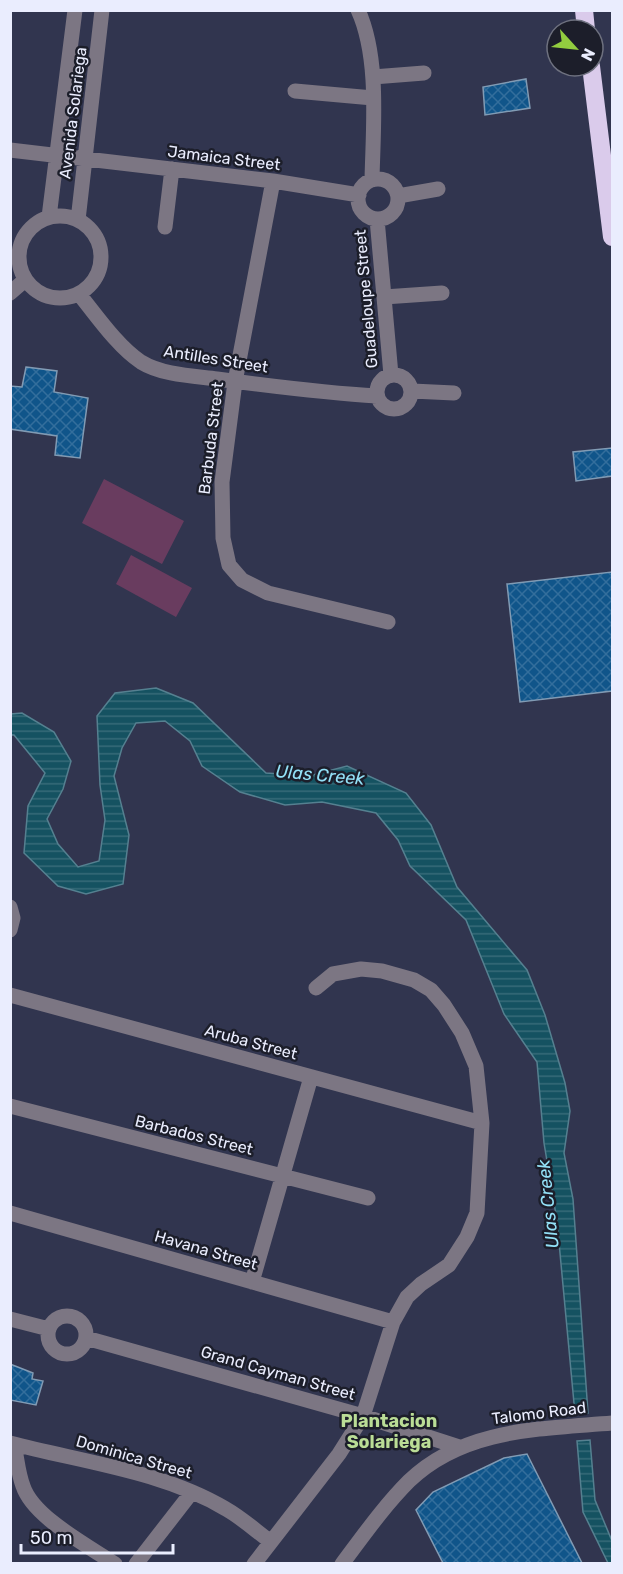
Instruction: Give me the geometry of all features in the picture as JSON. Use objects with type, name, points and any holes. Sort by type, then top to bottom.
[{"type":"highway","points":[[592,78],[612,237]]},
{"type":"street","name":"Avenida Solariega","points":[[49,217],[75,10]]},
{"type":"street","name":"Avenida Solariega","points":[[78,220],[102,10]]},
{"type":"street","points":[[358,10],[366,36],[373,77],[372,180]]},
{"type":"street","points":[[373,77],[424,73]]},
{"type":"street","points":[[295,91],[374,99]]},
{"type":"street","name":"Jamaica Street","points":[[10,150],[273,181],[358,195]]},
{"type":"street","points":[[165,227],[172,169]]},
{"type":"street","points":[[379,179],[392,184],[398,196],[395,210],[390,215],[377,219],[370,218],[361,209],[358,195],[366,183],[372,180],[379,179]]},
{"type":"street","name":"Barbuda Street","points":[[273,181],[226,443],[221,500],[222,538],[229,565],[242,580],[268,593],[388,622]]},
{"type":"street","points":[[398,196],[438,189]]},
{"type":"street","points":[[64,216],[78,220],[89,228],[101,250],[101,263],[97,276],[90,286],[79,294],[61,298],[43,296],[25,280],[20,268],[19,255],[22,242],[33,227],[49,217],[64,216]]},
{"type":"street","name":"Guadeloupe Street","points":[[377,219],[391,375]]},
{"type":"street","points":[[10,293],[25,280]]},
{"type":"street","points":[[384,297],[442,292]]},
{"type":"street","name":"Antilles Street","points":[[79,294],[115,338],[141,362],[178,374],[377,396]]},
{"type":"street","points":[[391,375],[408,380],[412,391],[408,403],[397,409],[384,406],[377,396],[381,380],[391,375]]},
{"type":"street","points":[[412,391],[454,393]]},
{"type":"street","points":[[10,907],[13,918],[10,930]]},
{"type":"street","points":[[254,1563],[339,1454],[363,1416],[393,1322],[407,1298],[421,1284],[449,1264],[467,1238],[477,1213],[482,1123],[476,1066],[462,1033],[444,1005],[431,990],[414,980],[382,971],[361,969],[333,974],[316,988]]},
{"type":"street","name":"Aruba Street","points":[[10,995],[482,1123]]},
{"type":"street","points":[[252,1282],[311,1077]]},
{"type":"street","name":"Barbados Street","points":[[10,1106],[368,1198]]},
{"type":"street","name":"Havana Street","points":[[10,1213],[393,1322]]},
{"type":"street","points":[[69,1316],[81,1321],[86,1331],[86,1338],[79,1350],[67,1354],[58,1352],[49,1342],[49,1329],[56,1319],[69,1316]]},
{"type":"street","points":[[10,1319],[49,1329]]},
{"type":"street","name":"Grand Cayman Street","points":[[86,1338],[363,1416],[459,1447]]},
{"type":"street","name":"Talomo Road","points":[[342,1563],[386,1506],[410,1480],[459,1447],[510,1432],[612,1423]]},
{"type":"street","points":[[12,1444],[23,1486],[33,1504],[41,1513],[115,1563]]},
{"type":"street","name":"Dominica Street","points":[[12,1444],[154,1478],[192,1492],[227,1509],[271,1542]]},
{"type":"street","points":[[136,1563],[192,1492]]},
{"type":"shaded area","points":[[104,479],[184,521],[162,564],[82,523]]},
{"type":"shaded area","points":[[131,555],[192,588],[176,617],[116,584]]},
{"type":"water","name":"Ulas Creek","points":[[156,688],[193,703],[266,773],[309,776],[347,766],[406,793],[431,825],[457,887],[527,970],[545,1015],[565,1083],[570,1111],[564,1153],[573,1199],[588,1413],[575,1414],[557,1221],[544,1143],[537,1062],[504,1014],[466,920],[410,866],[398,840],[376,813],[322,802],[285,805],[240,792],[202,766],[190,741],[165,721],[136,723],[122,748],[114,776],[129,835],[123,884],[86,894],[58,886],[24,853],[28,806],[45,773],[14,735],[11,735],[11,714],[22,713],[54,732],[71,761],[63,789],[47,819],[58,844],[78,867],[99,861],[105,820],[100,785],[97,716],[115,693]]},
{"type":"water","points":[[590,1440],[595,1500],[612,1541],[612,1563],[608,1563],[583,1512],[577,1441]]},
{"type":"building","points":[[526,79],[530,108],[485,115],[483,87]]},
{"type":"building","points":[[26,367],[57,371],[54,392],[88,398],[80,458],[55,455],[57,436],[10,429],[10,386],[22,387]]},
{"type":"building","points":[[612,448],[612,476],[576,481],[573,452]]},
{"type":"building","points":[[612,572],[612,691],[520,702],[507,584]]},
{"type":"building","points":[[10,1364],[33,1373],[32,1379],[43,1381],[36,1405],[10,1400]]},
{"type":"building","points":[[527,1454],[582,1563],[443,1563],[416,1510],[433,1492],[504,1458]]},
{"type":"district","name":"Plantacion Solariega","points":[[389,1431]]}]
